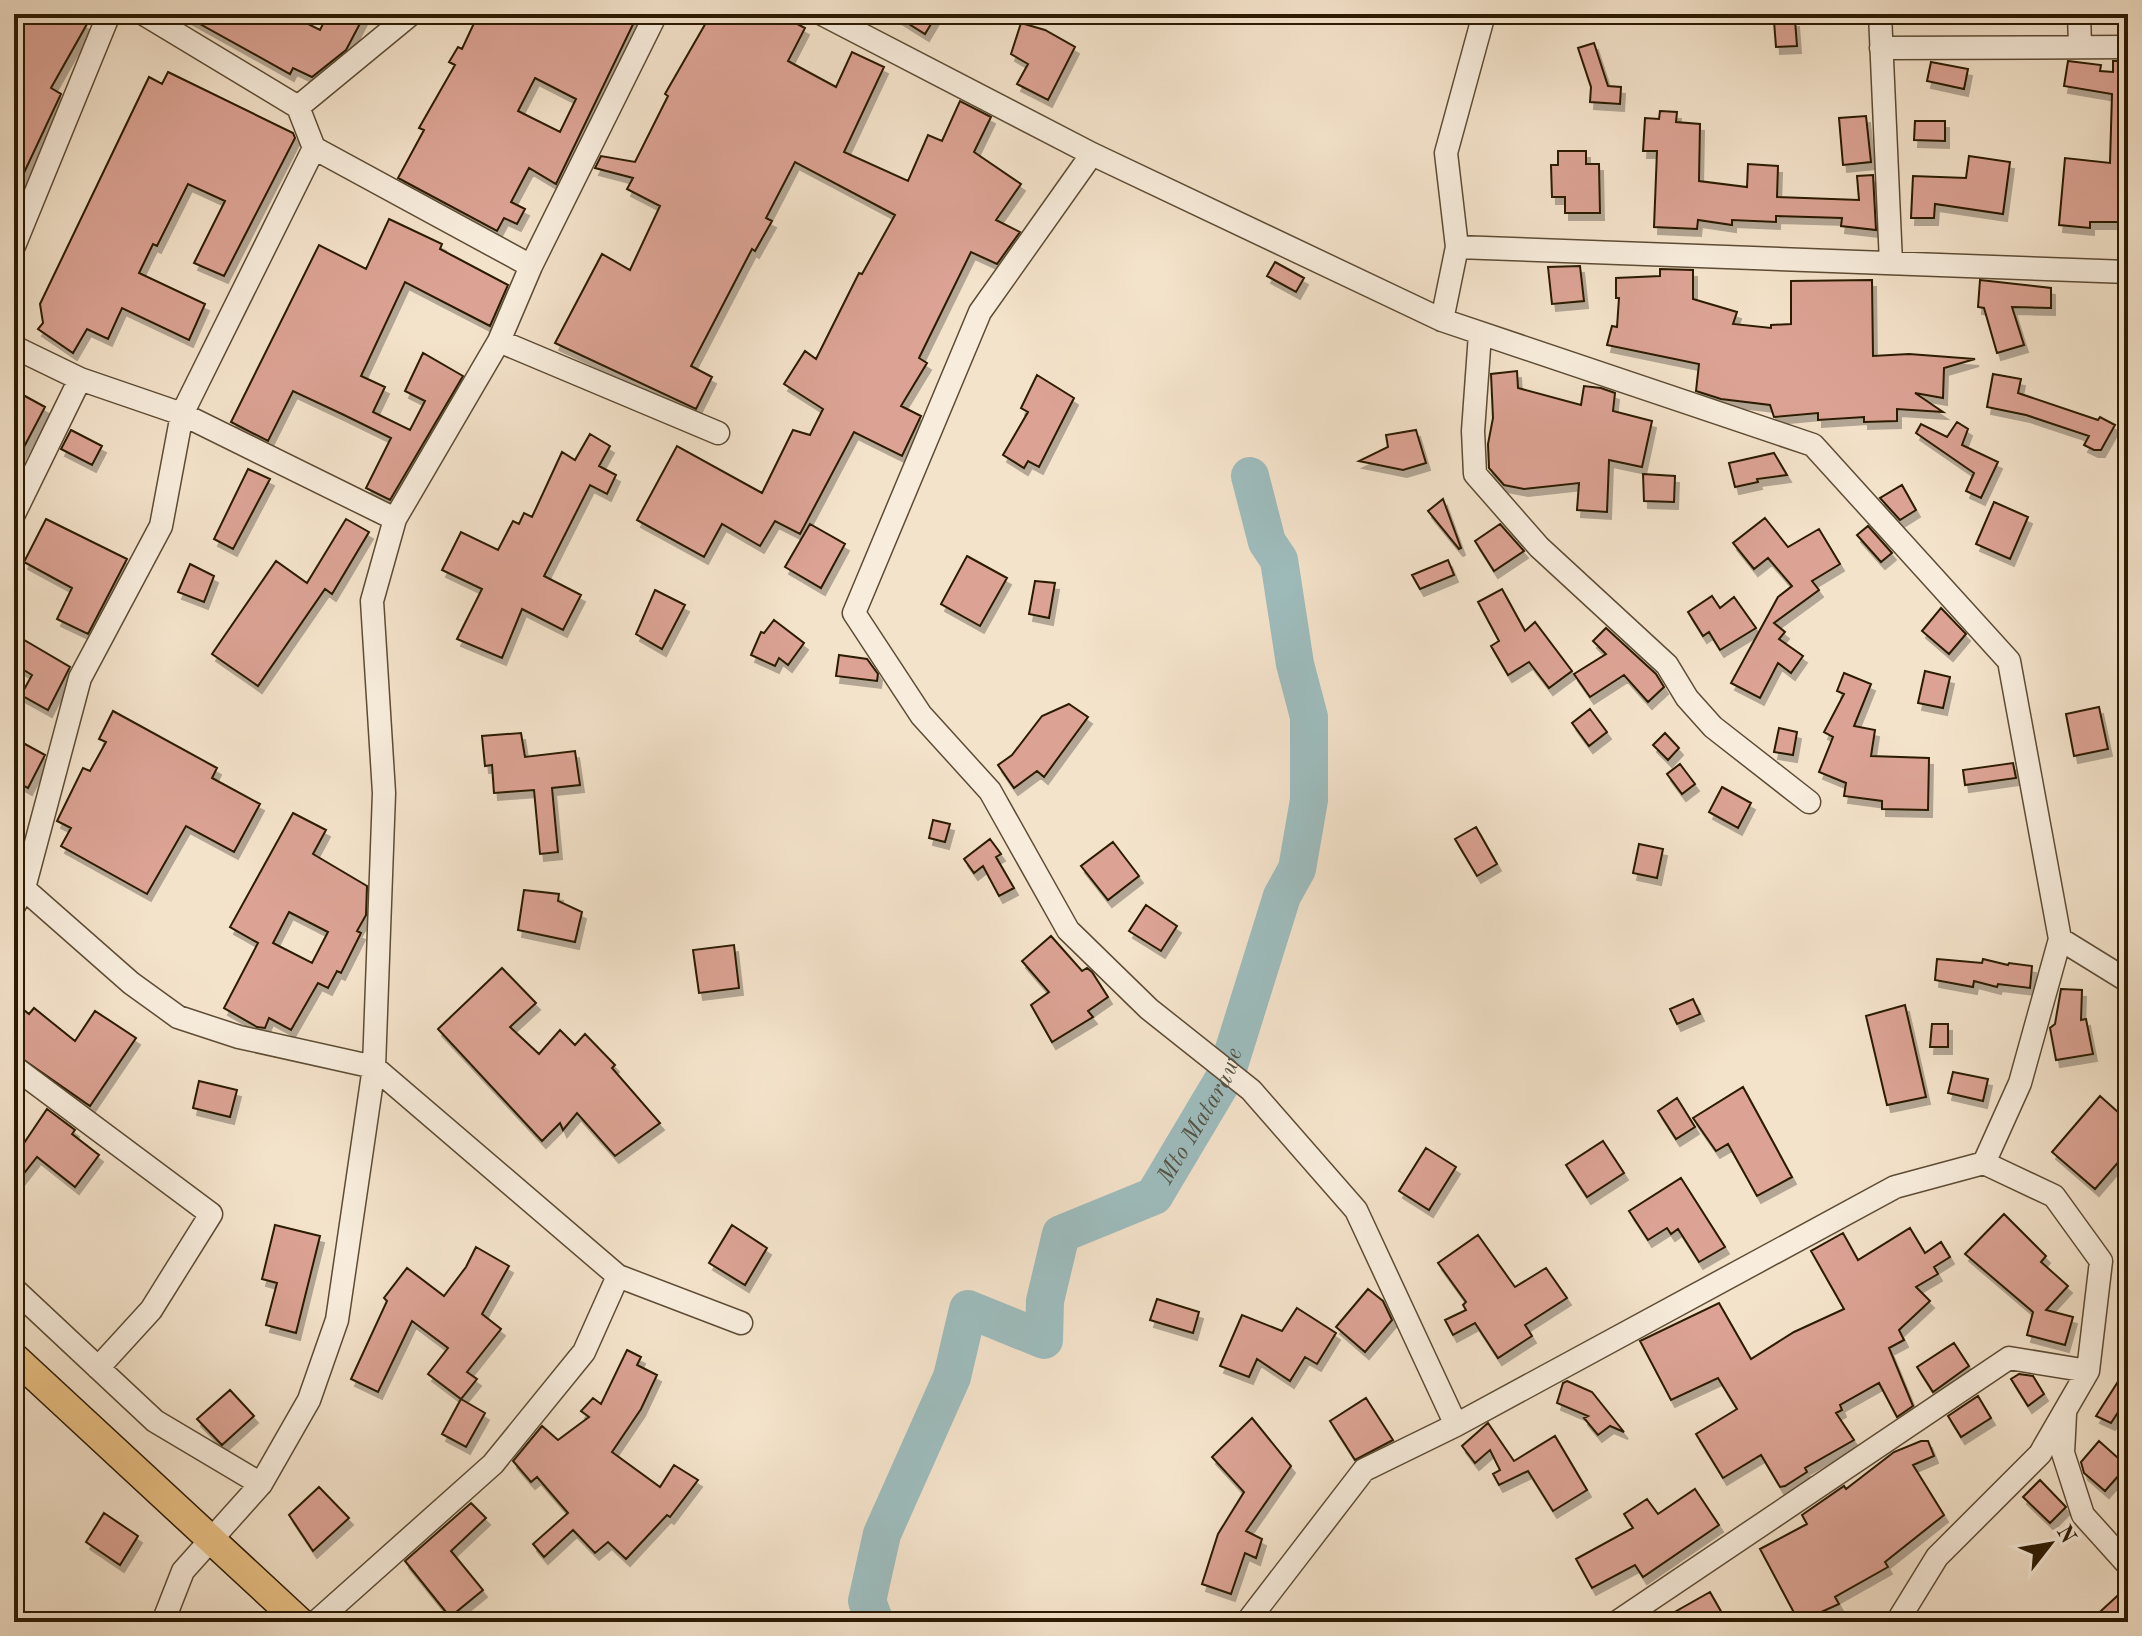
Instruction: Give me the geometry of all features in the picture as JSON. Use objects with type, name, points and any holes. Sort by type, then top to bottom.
[{"type":"main road","points":[[14,1357],[300,1622]]},
{"type":"street","points":[[14,246],[109,14]]},
{"type":"street","points":[[144,14],[298,107],[314,148],[531,266]]},
{"type":"street","points":[[298,107],[411,14]]},
{"type":"street","points":[[163,1622],[183,1571],[261,1484],[309,1400],[337,1320],[374,1067],[384,793],[372,601],[395,519],[499,341],[531,266],[656,14]]},
{"type":"street","points":[[822,14],[1092,154],[1442,320],[1813,445],[2009,661],[2060,939],[2020,1083],[1984,1163]]},
{"type":"street","points":[[1442,320],[1457,247],[1446,153],[1484,14]]},
{"type":"street","points":[[1880,14],[1891,263]]},
{"type":"street","points":[[2079,14],[2080,45]]},
{"type":"street","points":[[1881,48],[2128,47]]},
{"type":"street","points":[[314,148],[182,414],[161,526],[80,678],[17,891],[178,1017],[239,1037],[374,1067],[618,1276],[741,1323]]},
{"type":"street","points":[[1092,154],[980,312],[854,613],[921,715],[990,791],[1068,930],[1149,1009],[1251,1090],[1356,1210],[1456,1425]]},
{"type":"street","points":[[1457,247],[2128,272]]},
{"type":"street","points":[[1480,334],[1473,431],[1475,474],[1539,547],[1667,665],[1687,698],[1713,727],[1809,802]]},
{"type":"street","points":[[499,341],[718,433]]},
{"type":"street","points":[[14,347],[80,379],[182,414],[395,519]]},
{"type":"street","points":[[14,514],[80,379]]},
{"type":"street","points":[[2060,939],[2128,981]]},
{"type":"street","points":[[14,1067],[211,1214],[151,1310],[98,1368]]},
{"type":"street","points":[[1247,1622],[1364,1470],[1456,1425],[1895,1187],[1984,1163],[2054,1196],[2101,1261],[2088,1371],[2040,1454],[1937,1557],[1897,1622]]},
{"type":"street","points":[[316,1622],[493,1464],[584,1352],[618,1276]]},
{"type":"street","points":[[14,1289],[155,1421],[261,1484]]},
{"type":"street","points":[[1617,1622],[2009,1358],[2088,1371]]},
{"type":"street","points":[[2065,1411],[2063,1453],[2083,1515],[2128,1565]]},
{"type":"building","points":[[26,14],[70,14],[87,24],[51,88],[61,94],[14,194],[14,36]]},
{"type":"building","points":[[182,14],[288,14],[320,30],[328,14],[365,14],[346,50],[312,77],[293,68],[290,74]]},
{"type":"building","points":[[487,14],[638,14],[556,184],[529,168],[511,202],[525,209],[517,224],[504,218],[497,231],[398,178],[424,130],[419,128],[455,65],[449,62],[458,47],[462,49],[475,21],[482,24]],"holes":[[[535,78],[576,99],[560,132],[518,111]]]},
{"type":"building","points":[[711,14],[739,14],[756,23],[760,14],[778,14],[805,28],[788,61],[836,87],[852,52],[884,67],[844,152],[908,181],[928,135],[942,141],[960,101],[991,117],[974,152],[1021,184],[996,220],[1020,232],[997,264],[971,252],[919,358],[927,363],[901,406],[921,416],[902,456],[854,432],[800,534],[775,521],[760,546],[722,524],[704,557],[637,520],[677,446],[762,493],[793,430],[810,435],[823,409],[784,384],[805,351],[816,359],[859,273],[862,274],[895,215],[795,162],[766,218],[772,221],[755,251],[752,249],[691,366],[712,377],[696,409],[555,343],[602,254],[630,270],[660,206],[627,189],[633,178],[595,168],[601,156],[635,162],[668,96],[665,94]]},
{"type":"building","points":[[893,14],[937,14],[925,34]]},
{"type":"building","points":[[1795,20],[1797,46],[1776,47],[1774,21]]},
{"type":"building","points":[[1021,23],[1045,30],[1075,47],[1048,100],[1017,84],[1028,64],[1011,54]]},
{"type":"building","points":[[1594,43],[1608,86],[1621,87],[1620,104],[1590,102],[1591,87],[1578,48]]},
{"type":"building","points":[[2068,61],[2101,65],[2100,71],[2113,72],[2113,61],[2128,61],[2128,222],[2090,222],[2090,228],[2059,225],[2065,158],[2110,163],[2112,94],[2064,86]]},
{"type":"building","points":[[1931,62],[1968,69],[1964,89],[1927,81]]},
{"type":"building","points":[[168,72],[293,133],[295,138],[224,276],[194,263],[225,201],[188,184],[157,246],[153,244],[139,273],[205,304],[189,340],[122,308],[108,339],[87,329],[73,353],[38,329],[43,323],[40,304],[149,77],[162,84]]},
{"type":"building","points":[[1660,111],[1677,112],[1676,122],[1700,124],[1699,181],[1747,187],[1748,164],[1778,166],[1777,197],[1859,200],[1857,176],[1873,175],[1876,230],[1841,226],[1842,218],[1776,216],[1776,222],[1732,220],[1732,225],[1698,220],[1697,229],[1654,227],[1657,151],[1643,151],[1645,118],[1659,119]]},
{"type":"building","points":[[1866,116],[1871,162],[1843,165],[1839,118]]},
{"type":"building","points":[[1915,121],[1945,121],[1945,141],[1914,140]]},
{"type":"building","points":[[1558,151],[1586,151],[1586,164],[1599,164],[1600,213],[1565,213],[1565,197],[1552,197],[1551,165],[1558,165]]},
{"type":"building","points":[[1969,156],[2010,162],[2003,214],[1935,204],[1934,218],[1911,218],[1913,176],[1966,178]]},
{"type":"building","points":[[389,219],[442,244],[440,249],[508,285],[490,326],[405,282],[361,376],[385,387],[373,412],[410,430],[425,401],[405,391],[423,353],[463,376],[390,500],[366,488],[391,438],[293,391],[268,441],[231,422],[319,245],[366,269]]},
{"type":"building","points":[[1275,262],[1304,278],[1296,292],[1267,276]]},
{"type":"building","points":[[1580,266],[1584,301],[1552,304],[1548,267]]},
{"type":"building","points":[[1660,269],[1693,270],[1693,299],[1737,312],[1733,324],[1771,328],[1771,325],[1791,324],[1791,281],[1872,280],[1873,356],[1909,354],[1975,359],[1944,368],[1943,398],[1915,393],[1943,412],[1897,409],[1897,421],[1864,422],[1864,417],[1818,420],[1818,413],[1774,417],[1770,405],[1721,399],[1696,391],[1699,364],[1607,345],[1612,326],[1617,327],[1619,298],[1616,298],[1616,278],[1660,276]]},
{"type":"building","points":[[1980,280],[2051,288],[2051,308],[2012,307],[2024,345],[1997,353],[1984,308],[1978,307]]},
{"type":"building","points":[[1517,371],[1518,388],[1581,405],[1584,386],[1601,388],[1615,393],[1613,411],[1652,421],[1642,467],[1609,460],[1607,512],[1577,510],[1579,483],[1524,489],[1504,485],[1489,468],[1488,444],[1493,418],[1491,374]]},
{"type":"building","points":[[1993,374],[2021,379],[2018,393],[2098,420],[2100,417],[2115,425],[2101,450],[2094,450],[2084,445],[2089,436],[2026,415],[1987,407]]},
{"type":"building","points":[[1037,375],[1074,398],[1039,467],[1028,461],[1024,468],[1003,455],[1028,412],[1021,408]]},
{"type":"building","points":[[14,390],[45,407],[14,466]]},
{"type":"building","points":[[1957,422],[1968,429],[1962,445],[1998,462],[1981,498],[1966,491],[1974,473],[1916,433],[1921,424],[1947,437]]},
{"type":"building","points":[[71,430],[102,446],[92,465],[61,449]]},
{"type":"building","points":[[1416,430],[1426,463],[1403,470],[1359,461],[1388,447],[1386,435]]},
{"type":"building","points":[[590,434],[610,446],[599,466],[616,475],[607,494],[590,485],[544,576],[581,595],[563,630],[522,609],[502,658],[457,639],[482,589],[442,570],[461,532],[498,550],[513,521],[519,524],[524,513],[532,517],[562,452],[575,460]]},
{"type":"building","points":[[1774,453],[1787,475],[1757,479],[1758,482],[1735,487],[1729,463]]},
{"type":"building","points":[[248,469],[270,479],[233,549],[214,539]]},
{"type":"building","points":[[1643,474],[1675,476],[1674,502],[1644,501]]},
{"type":"building","points":[[1902,485],[1916,510],[1900,520],[1880,498]]},
{"type":"building","points":[[1443,499],[1461,548],[1459,549],[1428,511]]},
{"type":"building","points":[[1994,502],[2028,517],[2010,559],[1976,544]]},
{"type":"building","points":[[1765,518],[1788,547],[1819,529],[1840,564],[1812,581],[1819,590],[1774,623],[1785,632],[1779,639],[1803,656],[1791,673],[1778,663],[1760,698],[1731,683],[1778,597],[1792,586],[1768,558],[1754,569],[1733,543]]},
{"type":"building","points":[[46,519],[127,559],[88,634],[57,619],[72,588],[24,562]]},
{"type":"building","points":[[346,519],[369,532],[332,594],[325,589],[258,686],[212,654],[276,561],[307,583]]},
{"type":"building","points":[[810,524],[845,544],[821,588],[785,567]]},
{"type":"building","points":[[1500,524],[1524,551],[1494,571],[1475,541]]},
{"type":"building","points":[[1868,526],[1892,553],[1881,562],[1857,535]]},
{"type":"building","points":[[967,556],[1007,578],[980,626],[941,604]]},
{"type":"building","points":[[1448,560],[1454,575],[1420,589],[1412,575]]},
{"type":"building","points":[[190,564],[214,576],[204,602],[178,592]]},
{"type":"building","points":[[1035,581],[1055,583],[1049,618],[1029,614]]},
{"type":"building","points":[[1502,589],[1525,631],[1535,622],[1572,671],[1549,688],[1529,662],[1508,675],[1491,646],[1499,641],[1478,602]]},
{"type":"building","points":[[655,590],[685,605],[662,649],[636,634]]},
{"type":"building","points":[[1712,596],[1720,608],[1734,597],[1756,628],[1720,650],[1709,632],[1703,636],[1688,612]]},
{"type":"building","points":[[1941,608],[1966,634],[1949,654],[1922,631]]},
{"type":"building","points":[[774,620],[804,643],[788,665],[779,658],[775,666],[751,655],[761,632],[764,633]]},
{"type":"building","points":[[1606,628],[1656,674],[1664,687],[1648,702],[1624,675],[1590,697],[1574,674],[1606,654],[1593,641]]},
{"type":"building","points":[[14,634],[70,667],[48,710],[21,695],[32,675],[14,664]]},
{"type":"building","points":[[839,655],[867,659],[878,674],[877,681],[836,676]]},
{"type":"building","points":[[1925,671],[1950,677],[1943,708],[1918,703]]},
{"type":"building","points":[[1844,673],[1871,684],[1854,726],[1875,730],[1871,756],[1929,758],[1928,810],[1882,809],[1882,801],[1844,796],[1846,783],[1819,772],[1833,737],[1824,732],[1844,694],[1837,691]]},
{"type":"building","points":[[1069,704],[1088,717],[1044,777],[1037,771],[1014,788],[998,765],[1012,755],[1042,716]]},
{"type":"building","points":[[2099,707],[2108,749],[2074,756],[2066,714]]},
{"type":"building","points":[[1590,709],[1607,732],[1589,746],[1572,723]]},
{"type":"building","points":[[113,711],[217,768],[212,778],[260,804],[234,852],[186,826],[147,894],[61,846],[71,828],[57,821],[83,768],[90,771],[106,742],[99,739]]},
{"type":"building","points":[[1779,728],[1797,732],[1793,755],[1774,752]]},
{"type":"building","points":[[521,733],[525,757],[575,751],[580,785],[552,788],[558,852],[540,854],[534,790],[494,793],[492,765],[485,766],[482,736]]},
{"type":"building","points":[[1665,733],[1679,748],[1668,760],[1653,745]]},
{"type":"building","points":[[14,738],[45,755],[28,788],[14,780]]},
{"type":"building","points":[[2013,763],[2016,778],[1965,785],[1963,770]]},
{"type":"building","points":[[1680,764],[1695,784],[1682,794],[1667,774]]},
{"type":"building","points":[[1722,787],[1751,803],[1738,828],[1709,812]]},
{"type":"building","points":[[293,813],[326,830],[313,854],[367,886],[366,915],[357,931],[361,933],[341,973],[337,971],[328,988],[318,983],[291,1030],[269,1018],[265,1028],[257,1027],[224,1008],[258,943],[230,927]],"holes":[[[289,912],[328,932],[312,963],[273,943]]]},
{"type":"building","points":[[933,820],[950,824],[945,842],[929,838]]},
{"type":"building","points":[[1476,827],[1497,864],[1477,876],[1455,839]]},
{"type":"building","points":[[990,839],[1001,854],[996,857],[1014,888],[999,896],[983,866],[974,873],[964,859]]},
{"type":"building","points":[[1113,842],[1139,876],[1108,900],[1081,866]]},
{"type":"building","points":[[1639,844],[1663,849],[1657,878],[1633,873]]},
{"type":"building","points":[[524,890],[559,894],[558,901],[582,912],[575,942],[518,930]]},
{"type":"building","points":[[1146,905],[1177,926],[1161,951],[1129,931]]},
{"type":"building","points":[[1051,936],[1082,971],[1087,968],[1092,972],[1108,997],[1088,1011],[1093,1017],[1052,1042],[1031,1005],[1049,992],[1022,961]]},
{"type":"building","points":[[734,945],[739,988],[699,993],[693,950]]},
{"type":"building","points":[[1937,959],[1982,963],[1983,959],[2008,965],[2032,966],[2030,988],[1998,984],[1997,987],[1974,981],[1973,987],[1935,980]]},
{"type":"building","points":[[502,968],[536,1003],[510,1027],[539,1054],[560,1030],[575,1045],[585,1034],[615,1065],[612,1068],[660,1123],[615,1156],[577,1113],[563,1130],[560,1123],[542,1141],[438,1029]]},
{"type":"building","points":[[2061,989],[2082,990],[2081,1020],[2086,1019],[2093,1054],[2056,1060],[2050,1028],[2055,1024]]},
{"type":"building","points":[[1693,999],[1700,1014],[1677,1024],[1670,1009]]},
{"type":"building","points":[[14,1002],[29,1014],[34,1008],[75,1041],[95,1011],[136,1038],[90,1106],[14,1053]]},
{"type":"building","points":[[1905,1005],[1926,1097],[1887,1105],[1866,1016]]},
{"type":"building","points":[[1932,1024],[1948,1024],[1948,1047],[1930,1047]]},
{"type":"building","points":[[1953,1072],[1988,1079],[1983,1101],[1948,1093]]},
{"type":"building","points":[[199,1081],[237,1090],[230,1117],[193,1108]]},
{"type":"building","points":[[1743,1087],[1792,1177],[1757,1196],[1728,1144],[1716,1151],[1693,1118]]},
{"type":"building","points":[[2100,1096],[2128,1121],[2128,1151],[2095,1189],[2052,1152]]},
{"type":"building","points":[[1677,1098],[1695,1127],[1676,1139],[1658,1111]]},
{"type":"building","points":[[47,1109],[75,1130],[72,1134],[99,1155],[75,1187],[37,1157],[14,1186],[14,1158]]},
{"type":"building","points":[[1603,1141],[1624,1173],[1587,1197],[1566,1165]]},
{"type":"building","points":[[1426,1148],[1456,1167],[1429,1210],[1399,1191]]},
{"type":"building","points":[[1681,1178],[1725,1247],[1699,1262],[1678,1229],[1671,1234],[1667,1228],[1648,1240],[1629,1211]]},
{"type":"building","points":[[2004,1214],[2046,1256],[2041,1262],[2068,1286],[2046,1310],[2073,1317],[2065,1345],[2027,1335],[2033,1312],[1965,1254]]},
{"type":"building","points":[[275,1225],[320,1236],[296,1333],[266,1325],[277,1283],[262,1279]]},
{"type":"building","points":[[732,1225],[767,1248],[745,1285],[709,1263]]},
{"type":"building","points":[[1910,1228],[1925,1253],[1941,1242],[1950,1257],[1934,1267],[1938,1274],[1916,1287],[1930,1301],[1899,1330],[1904,1340],[1889,1348],[1913,1406],[1897,1417],[1879,1383],[1840,1405],[1842,1410],[1836,1413],[1854,1440],[1805,1468],[1807,1472],[1785,1486],[1780,1487],[1761,1455],[1723,1478],[1696,1434],[1737,1409],[1718,1378],[1671,1400],[1640,1341],[1719,1303],[1751,1359],[1794,1332],[1844,1309],[1811,1251],[1843,1233],[1858,1260]]},
{"type":"building","points":[[1478,1235],[1515,1287],[1546,1268],[1567,1298],[1525,1325],[1532,1336],[1498,1358],[1475,1323],[1453,1335],[1445,1320],[1466,1310],[1463,1305],[1466,1302],[1438,1263]]},
{"type":"building","points":[[476,1247],[509,1266],[482,1314],[501,1329],[467,1372],[477,1379],[461,1399],[428,1374],[448,1348],[412,1321],[378,1392],[351,1379],[387,1301],[384,1298],[407,1268],[444,1296],[466,1267]]},
{"type":"building","points":[[1368,1289],[1383,1301],[1392,1320],[1365,1352],[1336,1327]]},
{"type":"building","points":[[1157,1299],[1199,1312],[1193,1333],[1150,1320]]},
{"type":"building","points":[[1297,1308],[1336,1333],[1317,1364],[1305,1357],[1290,1381],[1257,1359],[1249,1377],[1220,1366],[1242,1315],[1282,1331]]},
{"type":"building","points":[[1954,1343],[1969,1366],[1933,1392],[1917,1367]]},
{"type":"building","points":[[627,1350],[641,1357],[637,1365],[657,1375],[641,1409],[612,1452],[660,1487],[674,1465],[698,1480],[670,1517],[667,1515],[626,1559],[608,1542],[595,1553],[573,1530],[544,1557],[533,1544],[568,1513],[537,1477],[531,1482],[513,1461],[542,1426],[558,1440],[589,1417],[581,1411],[593,1398],[601,1404]]},
{"type":"building","points":[[2128,1366],[2128,1397],[2111,1423],[2096,1416]]},
{"type":"building","points":[[2019,1374],[2033,1376],[2044,1394],[2028,1406],[2011,1379]]},
{"type":"building","points":[[1567,1381],[1592,1392],[1624,1432],[1610,1426],[1598,1435],[1584,1418],[1588,1416],[1557,1403],[1563,1383]]},
{"type":"building","points":[[230,1390],[254,1416],[222,1445],[197,1419]]},
{"type":"building","points":[[1978,1396],[1991,1418],[1961,1437],[1948,1416]]},
{"type":"building","points":[[1366,1398],[1393,1440],[1355,1460],[1330,1421]]},
{"type":"building","points":[[461,1399],[485,1413],[466,1447],[442,1434]]},
{"type":"building","points":[[1252,1418],[1291,1466],[1246,1531],[1262,1539],[1256,1558],[1245,1553],[1231,1594],[1202,1584],[1218,1534],[1244,1492],[1212,1457]]},
{"type":"building","points":[[1488,1423],[1514,1461],[1555,1436],[1587,1490],[1553,1511],[1528,1471],[1499,1485],[1493,1474],[1500,1470],[1490,1450],[1475,1463],[1462,1446]]},
{"type":"building","points":[[1928,1441],[1934,1456],[1913,1465],[1944,1515],[1885,1562],[1888,1567],[1835,1597],[1839,1604],[1799,1622],[1760,1549],[1807,1524],[1802,1515],[1844,1486],[1846,1489],[1894,1452]]},
{"type":"building","points":[[2099,1441],[2127,1466],[2105,1491],[2084,1473],[2081,1462]]},
{"type":"building","points":[[2040,1480],[2066,1507],[2050,1523],[2023,1497]]},
{"type":"building","points":[[319,1487],[349,1518],[313,1551],[289,1515]]},
{"type":"building","points":[[1695,1489],[1719,1525],[1643,1577],[1635,1565],[1592,1588],[1576,1559],[1633,1528],[1624,1514],[1647,1499],[1658,1514]]},
{"type":"building","points":[[471,1503],[486,1518],[451,1551],[483,1590],[450,1617],[405,1561]]},
{"type":"building","points":[[104,1513],[138,1536],[120,1565],[86,1542]]},
{"type":"building","points":[[2128,1586],[2128,1622],[2089,1622]]},
{"type":"building","points":[[1710,1592],[1727,1622],[1657,1622]]},
{"type":"waterway","name":"Mto Matarawe","points":[[875,1622],[867,1601],[882,1534],[952,1377],[968,1309],[1044,1340],[1045,1301],[1061,1234],[1154,1196],[1226,1075],[1282,896],[1297,869],[1309,800],[1309,717],[1295,664],[1279,560],[1267,542],[1250,476]]}]
